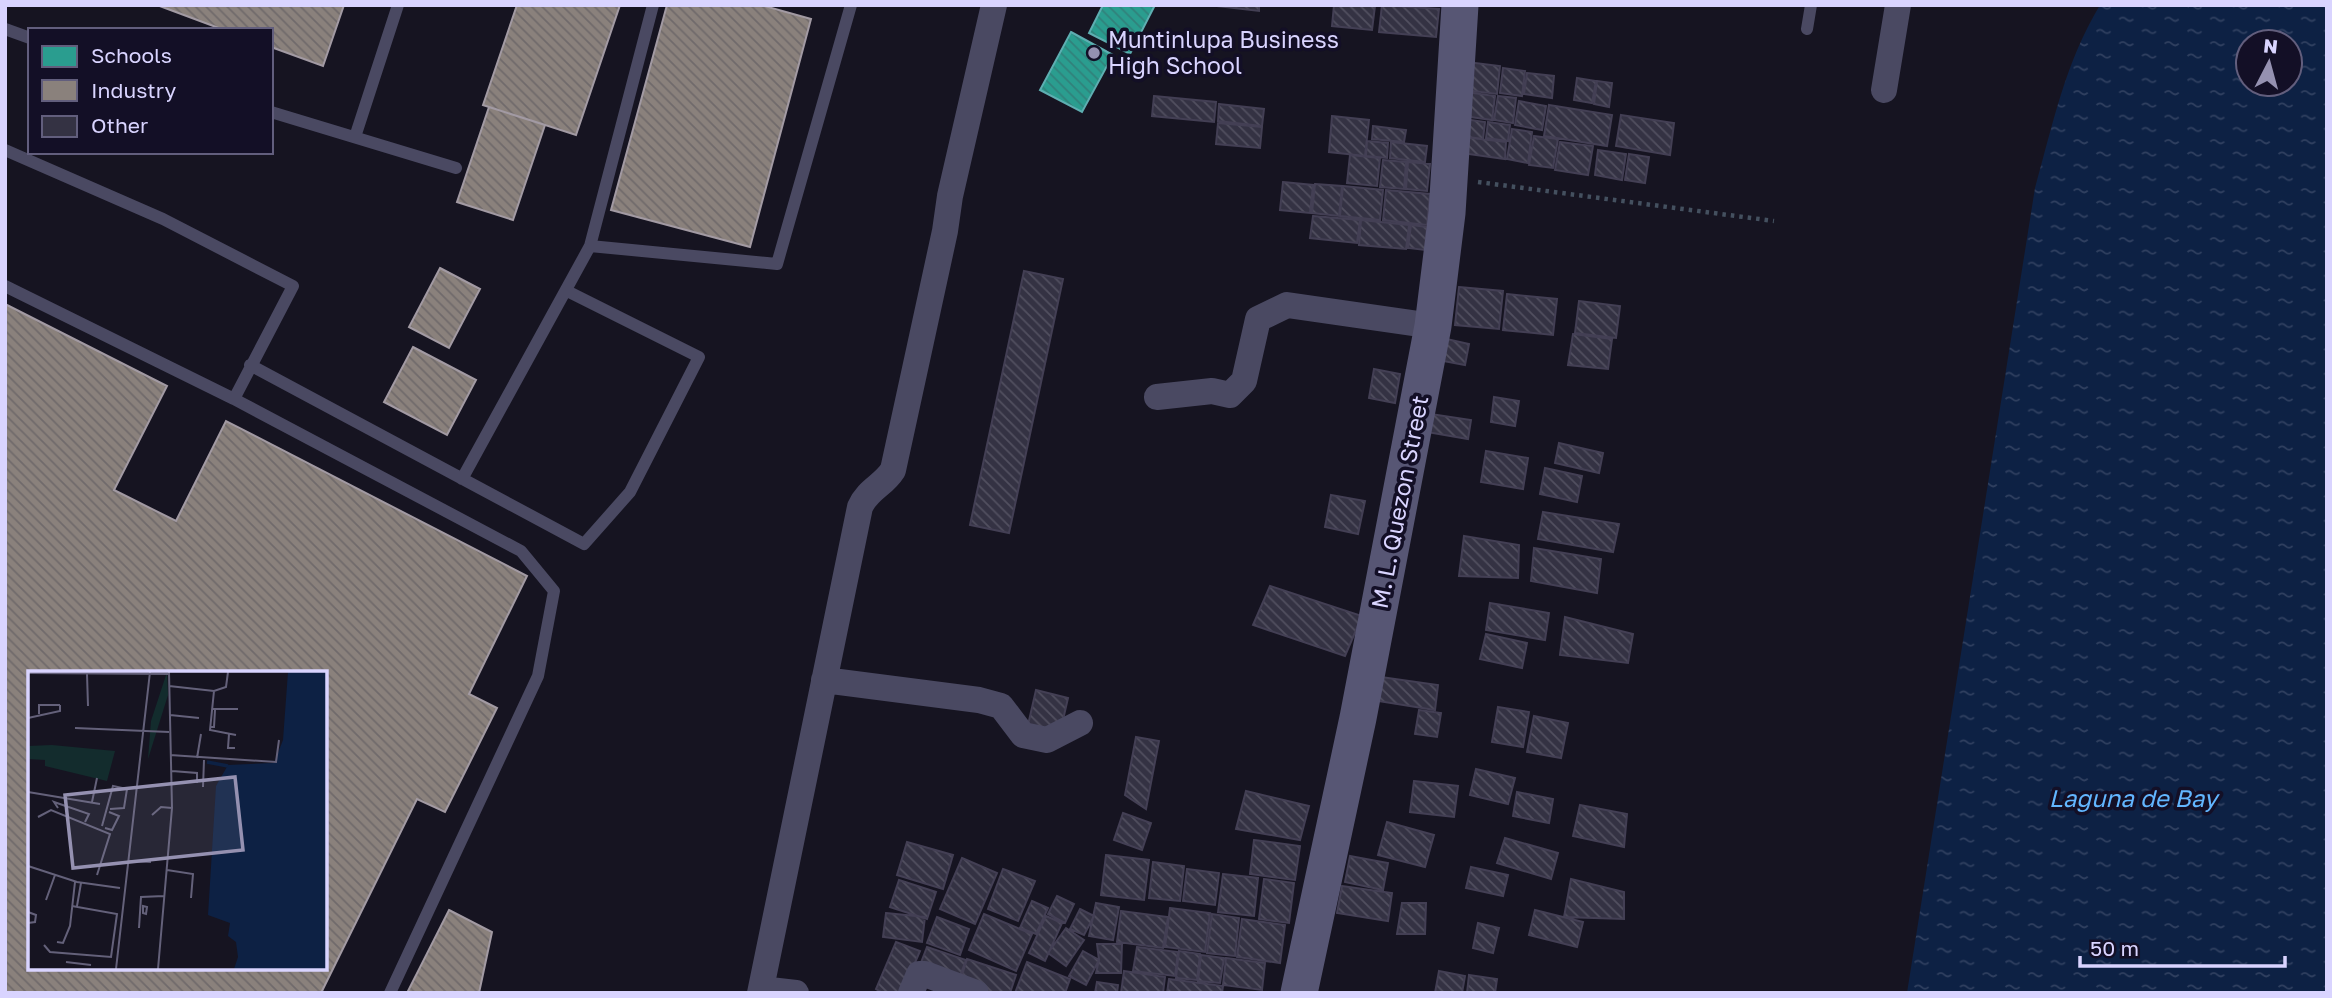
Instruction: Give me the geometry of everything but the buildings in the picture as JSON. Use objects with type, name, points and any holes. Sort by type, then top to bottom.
[{"type":"main road","name":"M. L. Quezon Street","points":[[1299,993],[1358,718],[1433,326],[1449,178],[1460,5]]},
{"type":"street","points":[[796,993],[761,991],[860,507],[865,496],[887,480],[893,470],[950,196],[994,5]]},
{"type":"street","points":[[1884,90],[1898,5]]},
{"type":"street","points":[[1157,397],[1212,391],[1230,395],[1244,382],[1258,319],[1287,305],[1433,326]]},
{"type":"street","points":[[824,680],[979,700],[1001,706],[1023,735],[1047,740],[1080,723]]},
{"type":"street","points":[[911,993],[919,975],[925,974],[976,993]]},
{"type":"lane","points":[[355,137],[398,5]]},
{"type":"lane","points":[[462,479],[590,246],[653,5]]},
{"type":"lane","points":[[590,246],[777,264],[851,5]]},
{"type":"lane","points":[[1807,29],[1811,5]]},
{"type":"lane","points":[[5,29],[28,37]]},
{"type":"lane","points":[[273,113],[456,168]]},
{"type":"lane","points":[[5,150],[163,219],[293,286],[234,399]]},
{"type":"lane","points":[[5,286],[234,399],[521,551],[554,591],[538,676],[390,993]]},
{"type":"lane","points":[[250,365],[584,544],[630,492],[699,357],[567,291]]},
{"type":"path","points":[[1449,178],[1774,221]]},
{"type":"water","name":"Laguna de Bay","points":[[2100,5],[2327,5],[2327,993],[1907,993],[2035,188],[2061,94],[2078,49]]},
{"type":"place","name":"Muntinlupa Business High School","points":[[1094,53]]}]
